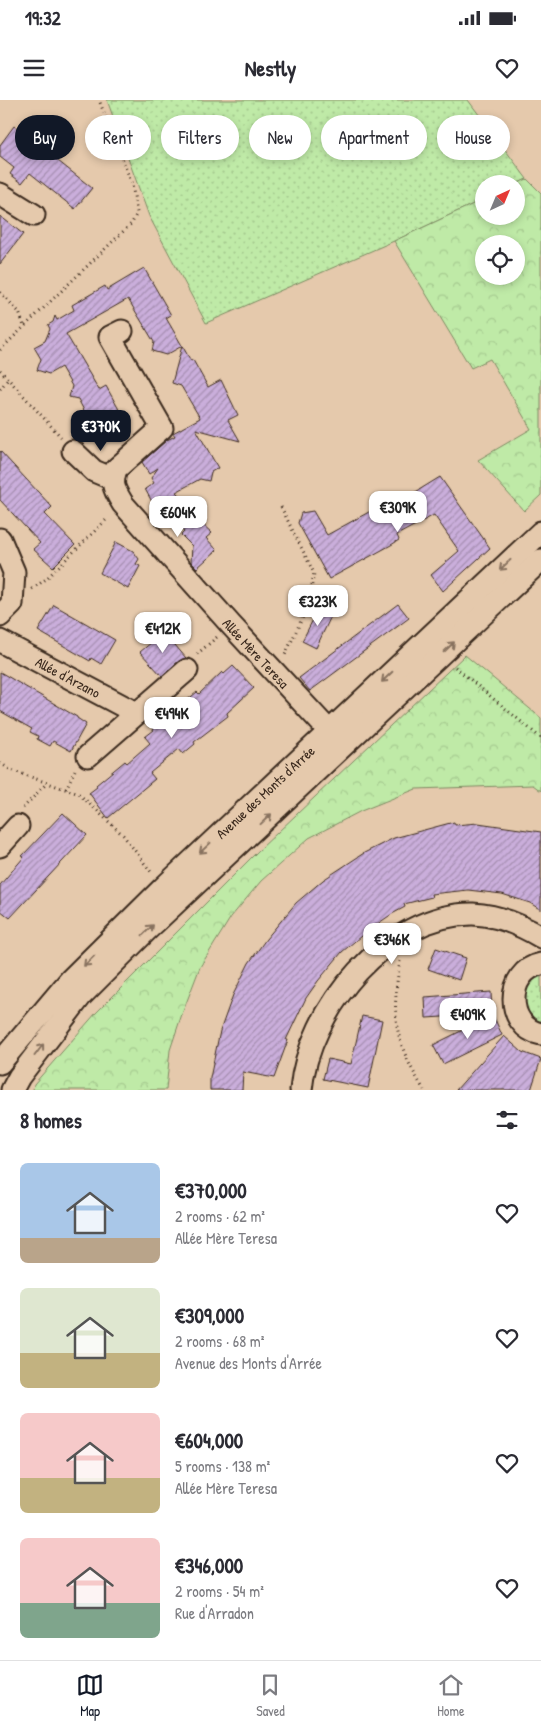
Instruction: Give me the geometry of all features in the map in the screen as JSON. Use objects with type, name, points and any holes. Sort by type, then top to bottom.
[{"type":"street","points":[[0,194],[34,215]]},
{"type":"street","points":[[73,451],[94,471],[113,479],[116,469],[168,425],[110,337],[122,330]]},
{"type":"street","name":"Allée Mère Teresa","points":[[113,479],[113,489],[123,504],[231,626],[330,732]]},
{"type":"street","name":"Avenue des Monts d'Arrée","points":[[0,1063],[70,980],[162,888],[541,532]]},
{"type":"street","points":[[0,539],[14,572],[6,610]]},
{"type":"street","name":"Avenue des Monts d'Arrée","points":[[12,1090],[18,1077],[81,996],[154,924],[541,560]]},
{"type":"street","name":"Allée d'Arzano","points":[[0,641],[136,713]]},
{"type":"street","points":[[88,756],[187,670]]},
{"type":"street","points":[[0,846],[18,826]]},
{"type":"street","points":[[301,1090],[310,1051],[332,1005],[354,976],[395,940],[420,926],[436,920],[473,914],[506,920],[524,927],[541,937]]},
{"type":"street","points":[[541,964],[525,972],[517,981],[513,993],[514,1006],[518,1018],[527,1028],[541,1034]]},
{"type":"street","points":[[0,1086],[4,1090]]},
{"type":"path","points":[[0,350],[132,224],[137,213],[132,184],[99,100]]},
{"type":"path","points":[[0,292],[19,312],[24,326]]},
{"type":"path","points":[[0,370],[73,451]]},
{"type":"path","points":[[0,389],[8,379]]},
{"type":"path","points":[[6,610],[46,579],[123,504]]},
{"type":"path","points":[[273,670],[282,660],[308,606],[314,573],[281,507]]},
{"type":"path","points":[[187,670],[184,664],[231,626]]},
{"type":"path","points":[[453,665],[541,738]]},
{"type":"path","points":[[0,763],[11,770],[79,794],[122,835],[162,888]]},
{"type":"path","points":[[18,826],[12,819],[47,783]]},
{"type":"path","points":[[395,940],[402,950],[395,993],[395,1020],[410,1066],[424,1090]]},
{"type":"green space","points":[[107,100],[468,100],[479,115],[437,115],[437,160],[510,160],[510,156],[524,175],[475,175],[475,203],[394,241],[206,323],[149,216],[129,160],[151,160],[151,115],[112,115]]},
{"type":"green space","points":[[527,179],[541,193],[541,495],[524,511],[478,460],[531,429],[490,359],[471,368],[394,241],[475,203],[475,225],[525,225],[525,180]]},
{"type":"green space","points":[[465,655],[541,718],[541,791],[533,785],[416,789],[361,811],[309,838],[261,881],[231,917],[200,967],[170,1050],[166,1090],[33,1090],[34,1084],[96,1013],[259,850]]},
{"type":"green space","points":[[541,964],[541,1034],[527,1028],[517,981]]},
{"type":"building","points":[[14,126],[15,160],[57,160],[92,188],[75,209],[30,173],[22,183],[10,174],[14,168],[0,157],[0,145]]},
{"type":"building","points":[[0,216],[23,234],[0,264]]},
{"type":"building","points":[[144,268],[171,315],[166,318],[191,361],[193,360],[208,387],[221,380],[238,415],[228,420],[240,441],[196,429],[218,468],[211,472],[209,481],[200,479],[176,492],[204,520],[201,523],[212,533],[206,538],[217,550],[197,568],[191,562],[192,546],[181,535],[184,532],[161,506],[156,509],[145,489],[154,483],[151,478],[158,468],[149,474],[142,462],[167,440],[175,436],[173,433],[200,418],[181,386],[172,383],[182,346],[166,355],[152,351],[154,342],[128,299],[66,334],[99,390],[106,386],[122,415],[113,420],[119,429],[102,439],[90,435],[92,426],[78,399],[69,397],[72,386],[61,367],[49,374],[37,370],[41,359],[34,347],[45,341],[50,329],[48,325],[53,322],[55,316],[57,320],[74,310],[72,305],[105,286],[107,290]]},
{"type":"building","points":[[0,451],[52,507],[45,514],[75,545],[53,567],[33,549],[40,543],[0,500]]},
{"type":"building","points":[[440,477],[490,548],[443,591],[431,575],[459,551],[434,515],[397,535],[399,540],[391,545],[329,579],[298,523],[301,513],[313,511],[327,535],[398,496],[401,501]]},
{"type":"building","points":[[116,542],[133,551],[139,559],[136,564],[140,566],[128,589],[100,573]]},
{"type":"building","points":[[398,604],[409,618],[310,691],[299,678]]},
{"type":"building","points":[[54,605],[115,640],[101,664],[91,658],[90,661],[38,631]]},
{"type":"building","points":[[320,606],[333,612],[316,648],[302,641]]},
{"type":"building","points":[[164,632],[186,658],[179,661],[162,676],[140,652]]},
{"type":"building","points":[[233,666],[254,688],[227,713],[228,716],[194,742],[195,744],[183,754],[179,749],[150,773],[155,779],[108,818],[89,793],[125,761],[127,763],[150,743],[145,737],[154,730],[153,728],[197,692],[199,694],[222,672],[224,674]]},
{"type":"building","points":[[0,672],[86,724],[71,751],[53,741],[50,746],[37,739],[38,736],[30,732],[32,729],[0,711]]},
{"type":"building","points":[[63,813],[87,835],[10,918],[0,910],[0,885],[24,857],[22,856]]},
{"type":"building","points":[[454,822],[455,825],[478,823],[541,832],[541,910],[530,903],[502,894],[468,890],[431,894],[432,897],[404,904],[405,907],[367,931],[342,952],[318,981],[306,998],[286,1040],[288,1040],[274,1078],[243,1072],[242,1090],[210,1090],[210,1078],[220,1031],[233,995],[249,963],[296,903],[323,880],[364,853],[394,838]]},
{"type":"building","points":[[436,948],[466,958],[459,980],[428,969]]},
{"type":"building","points":[[491,992],[492,1014],[426,1018],[425,997]]},
{"type":"building","points":[[493,1015],[502,1035],[443,1064],[433,1045]]},
{"type":"building","points":[[362,1016],[382,1020],[368,1088],[323,1079],[328,1059],[351,1064]]},
{"type":"building","points":[[504,1036],[522,1052],[541,1059],[531,1090],[456,1090]]}]
